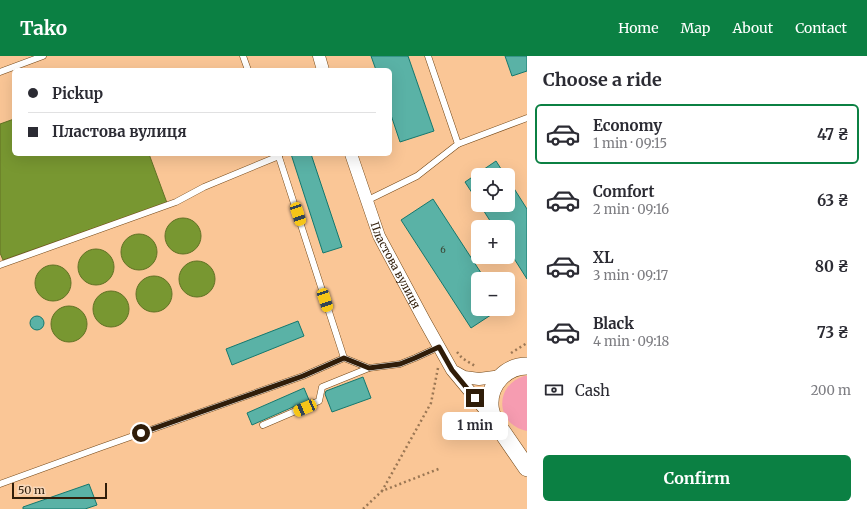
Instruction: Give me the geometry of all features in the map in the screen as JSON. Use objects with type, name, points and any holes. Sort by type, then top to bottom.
[{"type":"main road","points":[[527,357],[506,373],[495,386],[490,405],[491,413],[498,427],[519,442],[527,443]]},
{"type":"main road","points":[[506,373],[516,368],[527,366]]},
{"type":"main road","name":"Пластова вулиця","points":[[498,427],[527,468]]},
{"type":"street","points":[[319,56],[323,68]]},
{"type":"street","name":"Пластова вулиця","points":[[352,156],[379,236],[452,370],[498,427]]},
{"type":"street","points":[[452,370],[464,377],[479,379],[506,373]]},
{"type":"lane","points":[[0,72],[43,56]]},
{"type":"lane","points":[[243,56],[247,68]]},
{"type":"lane","points":[[428,56],[458,144]]},
{"type":"lane","points":[[366,201],[417,176],[458,144],[527,118]]},
{"type":"lane","points":[[0,265],[176,202],[204,187],[277,156]]},
{"type":"lane","points":[[279,156],[344,358]]},
{"type":"lane","points":[[264,425],[319,402],[322,387],[369,368],[400,364],[439,347]]},
{"type":"lane","points":[[0,484],[303,376],[344,358],[369,368]]},
{"type":"path","points":[[510,354],[527,343]]},
{"type":"path","points":[[453,347],[462,358],[476,366]]},
{"type":"path","points":[[363,509],[382,491],[431,403],[438,365]]},
{"type":"path","points":[[382,491],[441,468]]},
{"type":"shaded area","points":[[12,120],[12,156],[150,156],[167,203],[3,260],[0,253],[0,124]]},
{"type":"shaded area","points":[[187,218],[196,223],[200,229],[200,243],[196,249],[187,254],[179,254],[170,249],[166,243],[165,232],[170,223],[176,219]]},
{"type":"shaded area","points":[[143,234],[152,239],[156,245],[156,259],[152,265],[143,270],[135,270],[126,265],[122,259],[121,248],[126,239],[132,235]]},
{"type":"shaded area","points":[[100,249],[109,254],[113,260],[113,274],[109,280],[100,285],[92,285],[83,280],[79,274],[78,263],[83,254],[89,250]]},
{"type":"shaded area","points":[[197,261],[210,266],[215,279],[210,292],[197,297],[184,292],[179,279],[184,266]]},
{"type":"shaded area","points":[[57,265],[66,270],[70,276],[70,290],[66,296],[57,301],[49,301],[40,296],[36,290],[35,279],[40,270],[46,266]]},
{"type":"shaded area","points":[[157,276],[167,281],[171,287],[171,301],[167,307],[161,311],[151,312],[141,307],[137,301],[136,291],[141,281],[147,277]]},
{"type":"shaded area","points":[[108,291],[114,291],[124,296],[129,309],[124,322],[114,327],[108,327],[98,322],[93,312],[93,306],[98,296]]},
{"type":"shaded area","points":[[66,306],[72,306],[82,311],[87,324],[82,337],[72,342],[66,342],[56,337],[51,327],[51,321],[56,311]]},
{"type":"shaded area","points":[[527,376],[527,431],[516,427],[509,421],[504,413],[502,405],[503,396],[507,388],[514,381]]},
{"type":"building","points":[[371,56],[408,56],[434,131],[400,142],[392,118],[392,68],[375,68]]},
{"type":"building","points":[[505,56],[527,56],[527,71],[512,76]]},
{"type":"building","points":[[292,156],[312,156],[342,247],[323,253]]},
{"type":"building","points":[[496,161],[500,168],[486,168]]},
{"type":"building","points":[[471,178],[471,191],[465,182]]},
{"type":"building","points":[[515,190],[527,209],[527,279],[515,260],[515,220],[490,220],[484,212],[515,212]]},
{"type":"building","points":[[433,199],[471,257],[471,264],[475,264],[480,272],[471,272],[471,316],[489,316],[471,328],[401,220]]},
{"type":"building","points":[[37,316],[42,318],[44,323],[42,328],[37,330],[32,328],[30,323],[32,318]]},
{"type":"building","points":[[298,321],[304,336],[232,365],[226,349]]},
{"type":"building","points":[[363,377],[371,398],[332,412],[325,394],[326,391]]},
{"type":"building","points":[[304,388],[309,400],[252,425],[247,413]]},
{"type":"building","points":[[89,484],[97,505],[85,509],[23,509],[23,507]]},
{"type":"route","points":[[141,433],[303,376],[344,358],[369,368],[400,364],[439,347],[452,370],[475,398]]}]
